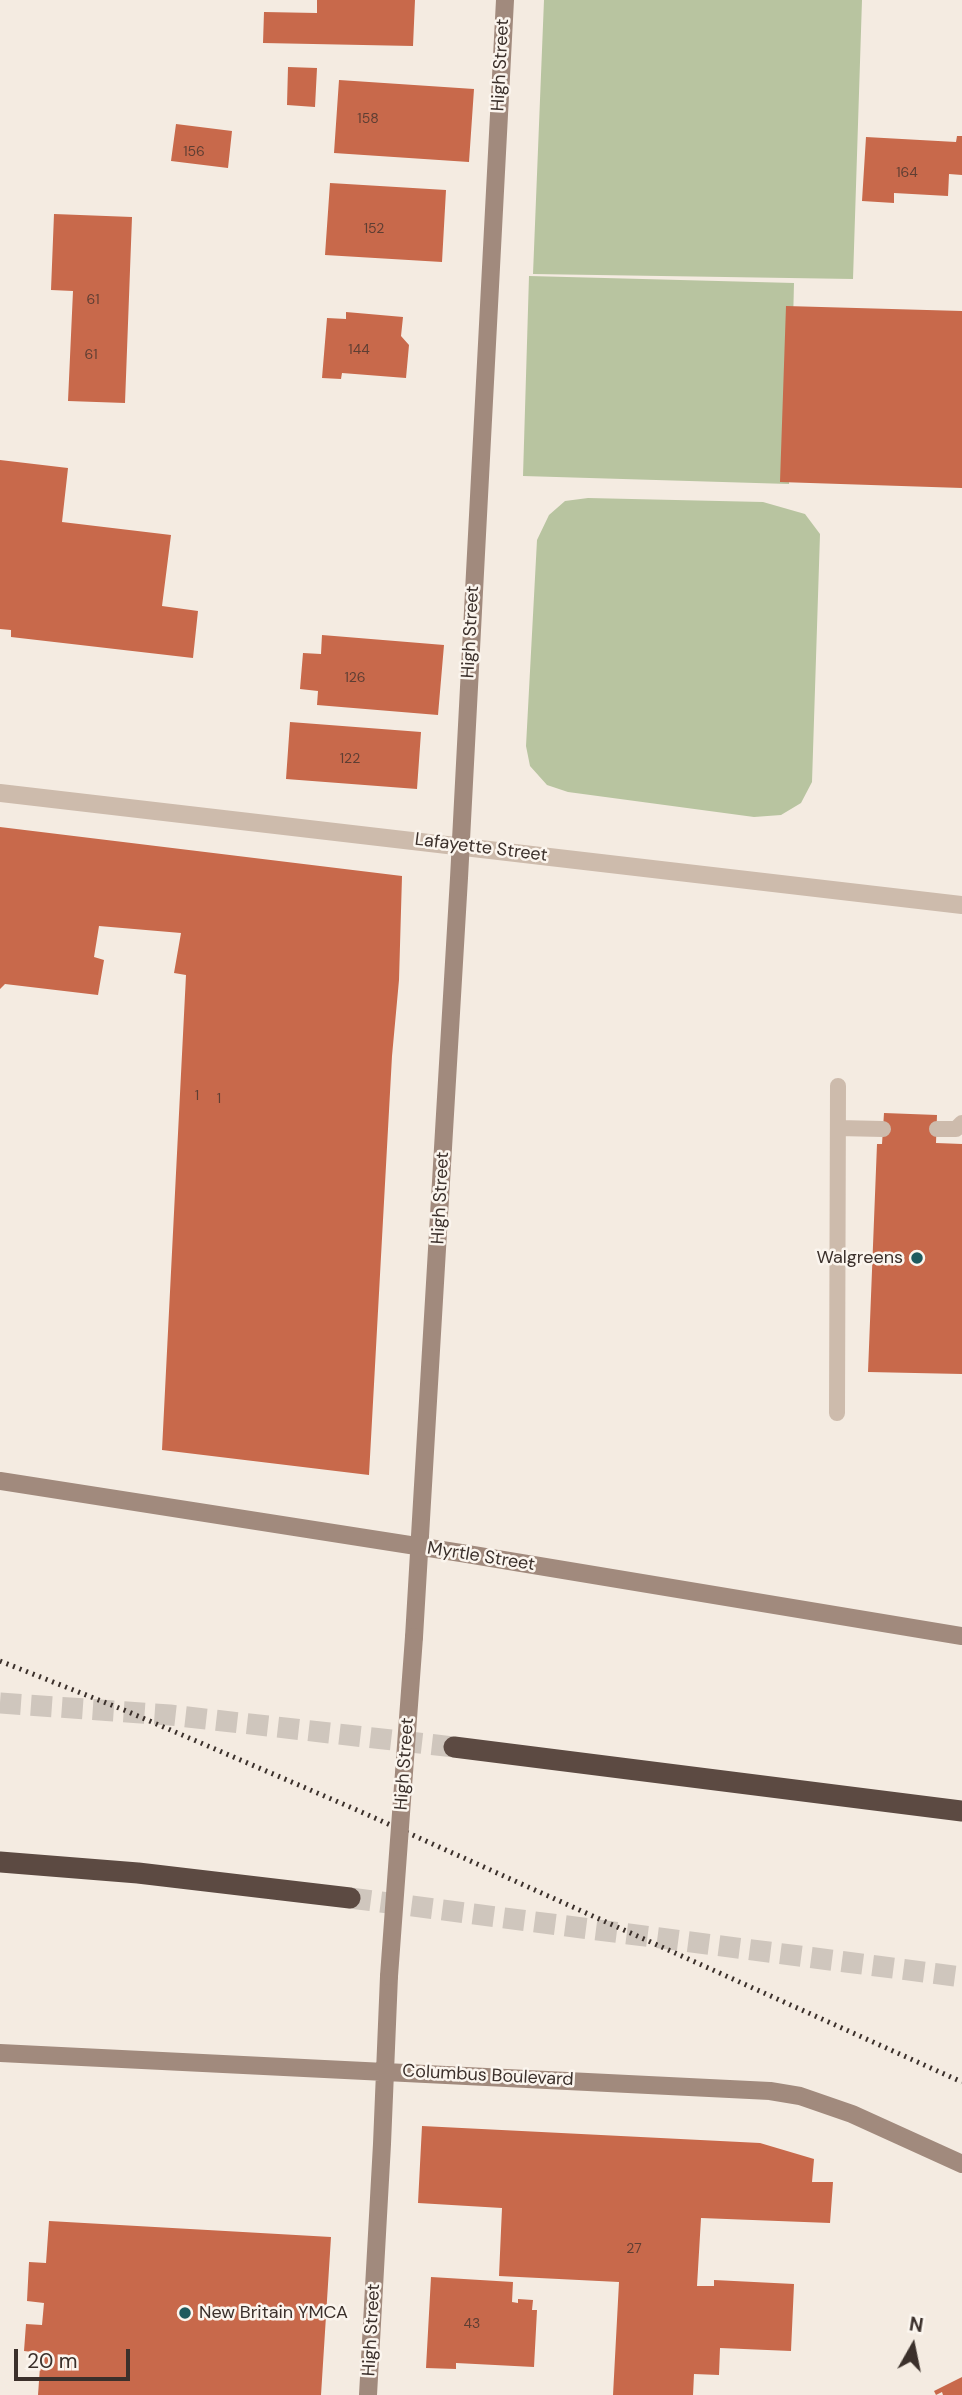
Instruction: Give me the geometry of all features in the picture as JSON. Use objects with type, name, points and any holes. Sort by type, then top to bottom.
[{"type":"highway","points":[[454,1747],[962,1811]]},
{"type":"highway","points":[[0,1862],[138,1873],[349,1898]]},
{"type":"street","name":"High Street","points":[[368,2395],[389,1976],[421,1547],[505,0]]},
{"type":"street","name":"Lafayette Street","points":[[0,793],[962,905]]},
{"type":"street","name":"Myrtle Street","points":[[0,1481],[962,1636]]},
{"type":"street","name":"Columbus Boulevard","points":[[0,2053],[724,2087],[790,2094],[852,2114],[962,2164]]},
{"type":"lane","points":[[837,1413],[838,1086]]},
{"type":"lane","points":[[937,1129],[956,1129],[962,1123]]},
{"type":"lane","points":[[838,1128],[883,1129]]},
{"type":"green space","points":[[544,0],[862,0],[853,279],[533,274]]},
{"type":"green space","points":[[529,276],[794,283],[789,484],[523,476]]},
{"type":"green space","points":[[588,498],[763,502],[805,514],[820,534],[812,782],[801,803],[781,815],[754,817],[568,792],[547,785],[530,766],[526,746],[537,540],[549,515],[565,501]]},
{"type":"building","points":[[317,0],[415,0],[413,46],[263,43],[264,12],[317,13]]},
{"type":"building","points":[[288,67],[317,68],[315,107],[287,105]]},
{"type":"building","points":[[339,80],[474,89],[469,162],[334,153]]},
{"type":"building","points":[[176,124],[232,131],[228,168],[171,161]]},
{"type":"building","points":[[957,136],[962,136],[962,175],[949,174],[948,196],[894,193],[894,203],[862,201],[866,137],[956,142]]},
{"type":"building","points":[[330,183],[446,190],[442,262],[325,255]]},
{"type":"building","points":[[54,214],[132,217],[125,403],[68,401],[73,291],[51,290]]},
{"type":"building","points":[[786,306],[962,311],[962,488],[780,482]]},
{"type":"building","points":[[346,312],[403,317],[401,336],[409,345],[406,378],[342,373],[341,379],[322,378],[327,318],[346,319]]},
{"type":"building","points":[[0,460],[68,468],[62,522],[171,535],[162,606],[198,611],[193,658],[11,637],[11,630],[0,629]]},
{"type":"building","points":[[322,635],[444,645],[438,715],[317,705],[318,691],[300,689],[303,653],[321,654]]},
{"type":"building","points":[[290,722],[421,732],[417,789],[286,779]]},
{"type":"building","points":[[0,827],[402,876],[399,980],[392,1056],[369,1475],[162,1450],[186,975],[174,973],[181,933],[99,926],[94,957],[104,960],[98,995],[5,984],[0,989]]},
{"type":"building","name":"Walgreens","points":[[884,1113],[937,1115],[936,1143],[962,1144],[962,1374],[868,1372],[877,1144],[882,1144]]},
{"type":"building","points":[[422,2126],[760,2143],[814,2159],[812,2182],[833,2182],[830,2223],[701,2218],[697,2286],[714,2286],[714,2280],[794,2284],[791,2351],[720,2348],[719,2375],[694,2374],[693,2395],[613,2395],[619,2282],[499,2276],[502,2208],[418,2203]]},
{"type":"building","name":"New Britain YMCA","points":[[49,2221],[331,2237],[321,2395],[38,2395],[41,2353],[24,2351],[26,2324],[42,2325],[44,2303],[27,2301],[29,2262],[46,2263]]},
{"type":"building","points":[[431,2277],[513,2282],[512,2302],[518,2303],[518,2299],[533,2300],[532,2310],[537,2310],[534,2367],[456,2363],[456,2369],[426,2368]]},
{"type":"building","points":[[962,2377],[962,2395],[943,2395],[942,2392],[936,2395],[934,2391]]},
{"type":"tunnel","points":[[0,1703],[170,1715],[454,1747]]},
{"type":"tunnel","points":[[350,1898],[962,1977]]},
{"type":"railway","points":[[0,1661],[124,1710],[357,1810],[962,2082]]},
{"type":"place","name":"Walgreens","points":[[917,1258]]},
{"type":"place","name":"New Britain YMCA","points":[[185,2313]]}]
